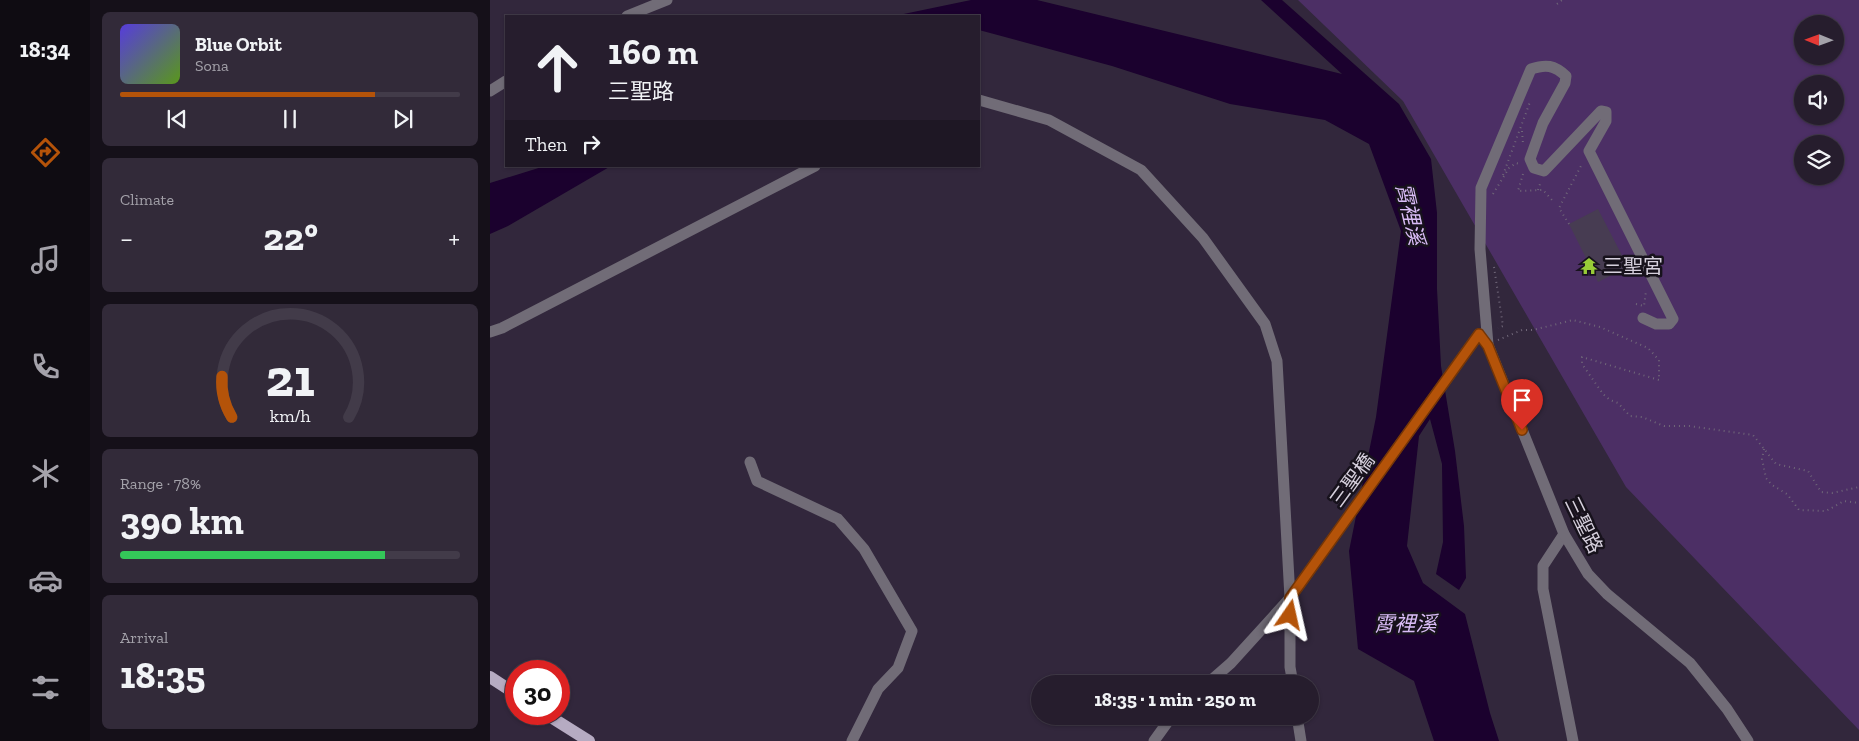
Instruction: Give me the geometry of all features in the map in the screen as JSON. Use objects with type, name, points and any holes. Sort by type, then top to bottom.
[{"type":"main road","points":[[490,677],[505,687]]},
{"type":"main road","points":[[564,725],[589,741]]},
{"type":"street","points":[[630,15],[667,0]]},
{"type":"street","name":"三聖路","points":[[1589,151],[1606,121],[1607,115],[1604,111],[1551,167],[1544,171],[1534,168],[1530,158],[1543,123],[1565,83],[1566,76],[1557,68],[1544,64],[1531,69],[1481,188],[1480,249],[1488,346],[1564,534],[1588,574],[1607,594],[1690,664],[1727,709],[1748,741]]},
{"type":"street","points":[[490,91],[505,82]]},
{"type":"street","points":[[980,100],[1049,120],[1141,170],[1203,238],[1265,324],[1277,361],[1290,598],[1291,675]]},
{"type":"street","points":[[1589,151],[1673,319],[1669,324],[1656,324],[1642,318]]},
{"type":"street","points":[[490,332],[502,328],[812,167]]},
{"type":"street","name":"三聖橋","points":[[1290,598],[1479,334],[1488,346]]},
{"type":"street","points":[[750,462],[757,481],[838,519],[864,549],[912,632],[898,668],[878,690],[852,741]]},
{"type":"street","points":[[1564,534],[1542,566],[1543,589],[1573,741]]},
{"type":"street","points":[[1218,675],[1231,664],[1290,598]]},
{"type":"street","points":[[1154,741],[1166,725]]},
{"type":"street","points":[[1299,725],[1301,741]]},
{"type":"path","points":[[1557,4],[1562,0]]},
{"type":"path","points":[[1568,224],[1560,208],[1589,151]]},
{"type":"path","points":[[1492,196],[1509,168],[1516,163],[1521,165]]},
{"type":"path","points":[[1525,170],[1518,191],[1543,190],[1552,200]]},
{"type":"path","points":[[1494,267],[1503,326],[1488,332],[1490,341],[1522,330],[1532,330],[1573,320],[1600,328],[1648,348],[1659,360],[1659,380],[1582,357],[1582,364],[1604,394],[1610,400],[1618,402],[1630,416],[1642,417],[1664,426],[1689,426],[1753,435],[1776,464],[1808,471],[1821,492],[1832,493],[1859,487]]},
{"type":"path","points":[[1764,449],[1762,459],[1766,478],[1772,485],[1787,494],[1800,510],[1826,511],[1844,501],[1859,504]]},
{"type":"shaded area","points":[[1298,0],[1859,0],[1859,730],[1626,487],[1403,101]]},
{"type":"water","name":"霄裡溪","points":[[971,0],[1037,0],[1342,74],[1261,0],[1282,0],[1399,104],[1431,159],[1437,213],[1437,289],[1441,366],[1455,451],[1464,526],[1466,578],[1459,590],[1436,574],[1443,542],[1442,464],[1430,419],[1419,436],[1407,546],[1423,583],[1465,614],[1499,741],[1434,741],[1414,681],[1358,649],[1349,551],[1376,417],[1401,231],[1369,144],[1325,120],[1230,104],[1112,66],[980,30],[980,15],[899,15]]},
{"type":"water","points":[[542,167],[609,167],[508,226],[490,234],[490,183]]},
{"type":"building","name":"三聖宮","points":[[1598,209],[1628,267],[1598,282],[1569,224]]},
{"type":"place","name":"三聖宮","points":[[1589,266]]},
{"type":"route","points":[[1290,615],[1290,598],[1479,334],[1488,346],[1522,430]]}]
